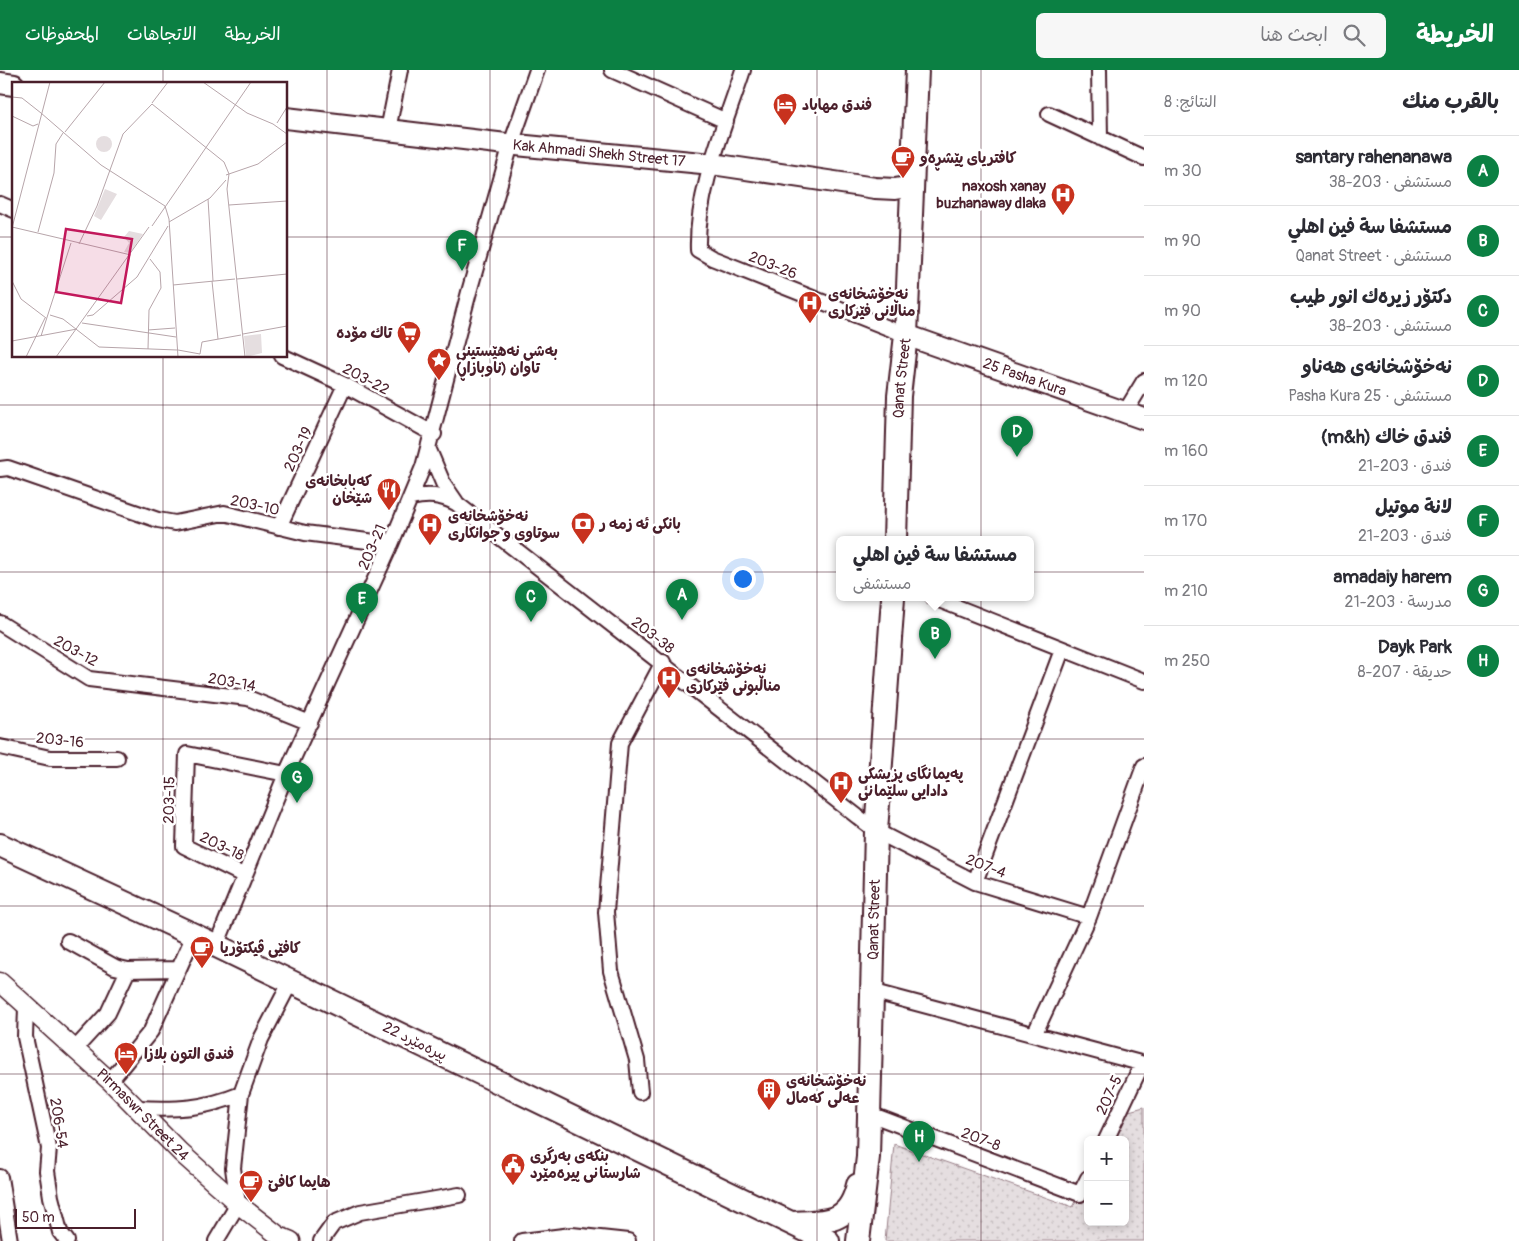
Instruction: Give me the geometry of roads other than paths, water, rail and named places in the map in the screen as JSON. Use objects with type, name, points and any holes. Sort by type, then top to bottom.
[{"type":"main road","name":"Qanat Street","points":[[895,536],[899,396],[906,335],[917,70]]},
{"type":"main road","name":"Kak Ahmadi Shekh Street 17","points":[[288,118],[511,144],[712,164],[875,188],[895,189],[912,186]]},
{"type":"main road","name":"25 Pasha Kura","points":[[906,335],[1124,414],[1144,419]]},
{"type":"main road","name":"Qanat Street","points":[[858,1241],[868,1157],[876,831],[893,601]]},
{"type":"main road","name":"22 پیرەمێرد","points":[[0,845],[291,981],[828,1241]]},
{"type":"main road","points":[[793,1223],[828,1220],[845,1212],[852,1205],[860,1170],[868,1157]]},
{"type":"street","points":[[388,130],[400,70]]},
{"type":"street","name":"203-21","points":[[216,946],[286,774],[391,544],[429,450],[467,300],[511,144],[537,70]]},
{"type":"street","points":[[612,70],[726,121]]},
{"type":"street","points":[[712,164],[743,70]]},
{"type":"street","points":[[1099,70],[1100,138]]},
{"type":"street","points":[[1049,114],[1144,158]]},
{"type":"street","name":"203-26","points":[[712,164],[697,226],[698,250],[712,258],[906,335]]},
{"type":"street","points":[[0,204],[12,209]]},
{"type":"street","name":"203-22","points":[[286,358],[345,385],[434,434]]},
{"type":"street","points":[[1124,414],[1144,381]]},
{"type":"street","name":"203-19","points":[[279,527],[345,385]]},
{"type":"street","name":"203-38","points":[[429,450],[443,483],[456,503]]},
{"type":"street","name":"203-10","points":[[0,469],[8,468],[158,520],[175,523],[224,513],[305,534],[391,544]]},
{"type":"street","name":"203-38","points":[[411,498],[430,495],[448,498],[456,503],[663,662],[876,831]]},
{"type":"street","points":[[941,601],[1144,681]]},
{"type":"street","name":"203-12","points":[[0,624],[89,679],[144,687]]},
{"type":"street","points":[[975,882],[1062,650]]},
{"type":"street","points":[[640,1092],[637,1060],[611,971],[606,912],[620,743],[663,662]]},
{"type":"street","name":"203-14","points":[[144,687],[248,698],[310,723]]},
{"type":"street","name":"203-16","points":[[0,747],[50,758],[116,758]]},
{"type":"street","name":"203-15","points":[[184,846],[187,754],[286,774]]},
{"type":"street","points":[[1035,1033],[1089,917],[1144,766]]},
{"type":"street","name":"207-4","points":[[876,831],[975,882],[1089,917]]},
{"type":"street","name":"203-18","points":[[184,846],[245,876]]},
{"type":"street","points":[[110,1081],[151,1031],[164,1004],[177,969],[194,935]]},
{"type":"street","points":[[68,941],[115,967],[128,970],[177,969]]},
{"type":"street","points":[[75,1049],[108,1014],[128,970]]},
{"type":"street","points":[[216,1241],[238,1204],[233,1168],[241,1094],[261,1039],[291,981]]},
{"type":"street","name":"Pirmaswr Street 24","points":[[0,982],[26,1007],[46,1021],[110,1081],[181,1153],[238,1204],[279,1236],[291,1241]]},
{"type":"street","points":[[871,990],[1035,1033],[1143,1064]]},
{"type":"street","name":"206-54","points":[[26,1007],[25,1037],[50,1148],[47,1170],[51,1197],[60,1232],[68,1241]]},
{"type":"street","name":"207-5","points":[[1108,1136],[1143,1064]]},
{"type":"street","points":[[137,1108],[194,1108],[216,1104],[241,1094]]},
{"type":"street","name":"207-8","points":[[870,1114],[1080,1194],[1086,1181]]},
{"type":"street","points":[[0,1177],[10,1241],[0,1240]]},
{"type":"street","points":[[321,1241],[334,1223],[360,1212],[459,1195]]},
{"type":"street","points":[[522,1241],[572,1236],[628,1241]]},
{"type":"place","name":"فندق مهاباد","points":[[785,126]]},
{"type":"place","name":"کافتریای پێشڕەو","points":[[903,179]]},
{"type":"place","name":"naxosh xanay buzhanaway dlaka","points":[[1063,216]]},
{"type":"place","name":"لانة موتيل","points":[[462,271]]},
{"type":"place","name":"نەخۆشخانەی مناڵانی فێركاری","points":[[810,324]]},
{"type":"place","name":"تاك مۆدە","points":[[409,354]]},
{"type":"place","name":"بەشی نەهێستینی تاوان (ناوبازاڕ)","points":[[439,381]]},
{"type":"place","name":"نەخۆشخانەی ھەناو","points":[[1017,457]]},
{"type":"place","name":"كە‌بابخانە‌ی شێخان","points":[[389,511]]},
{"type":"place","name":"بانكى ئه زمه ر","points":[[583,545]]},
{"type":"place","name":"نەخۆشخانەی سوتاوی و جوانکاری","points":[[430,546]]},
{"type":"place","name":"santary rahenanawa","points":[[682,620]]},
{"type":"place","name":"دکتۆر زیرەك انور طیب","points":[[531,622]]},
{"type":"place","name":"فندق خاك (m&h)","points":[[362,624]]},
{"type":"place","name":"مستشفا سة فين اهلي","points":[[935,659]]},
{"type":"place","name":"نەخۆشخانەی مناڵبونی فێرکاری","points":[[669,699]]},
{"type":"place","name":"amadaiy harem","points":[[297,803]]},
{"type":"place","name":"پەیمانگای پزیشکی دادایی سلێمانی","points":[[841,804]]},
{"type":"place","name":"کافێی ڤیکتۆریا","points":[[202,969]]},
{"type":"place","name":"فندق التون بلازا","points":[[126,1075]]},
{"type":"place","name":"نەخۆشخانەی عەلی کەمال","points":[[769,1111]]},
{"type":"place","name":"Dayk Park","points":[[919,1162]]},
{"type":"place","name":"بنکەی بەرگری شارستانی پیرەمێرد","points":[[513,1186]]},
{"type":"place","name":"ھایما کافێ","points":[[251,1203]]}]
